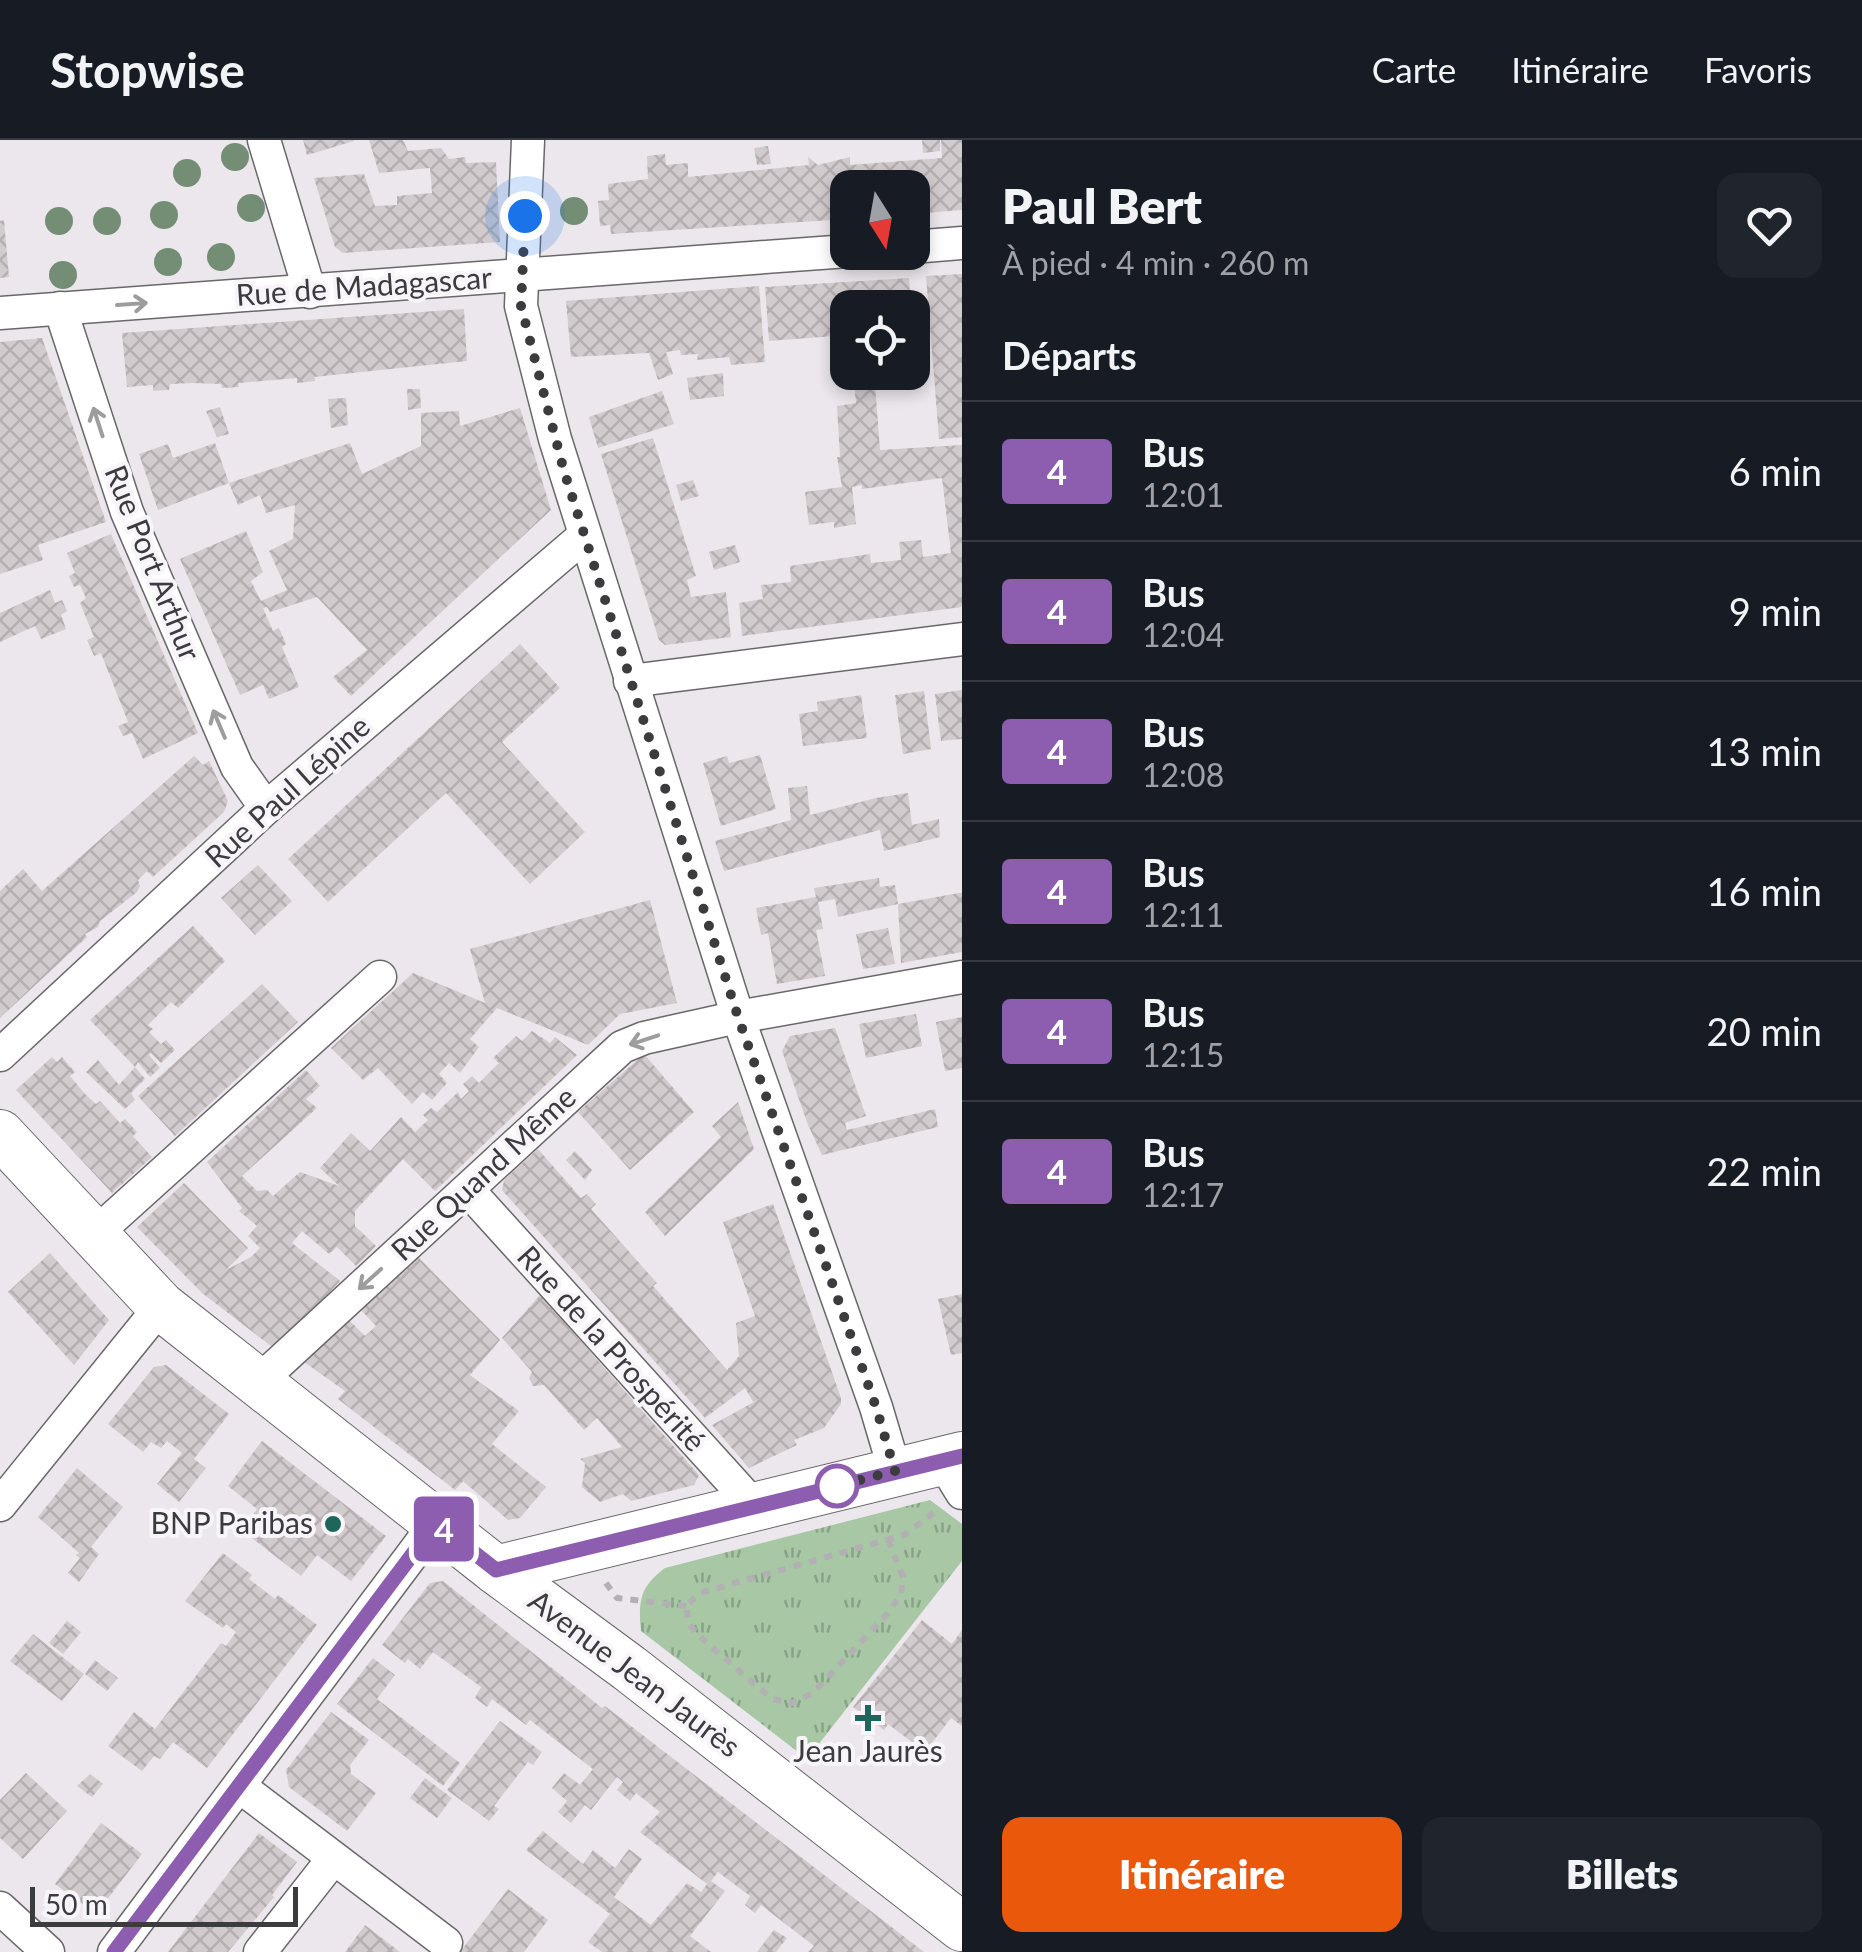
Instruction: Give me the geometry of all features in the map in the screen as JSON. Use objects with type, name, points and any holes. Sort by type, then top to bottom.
[{"type":"main road","name":"Avenue Jean Jaurès","points":[[0,1134],[161,1306],[496,1570],[629,1668],[962,1928]]},
{"type":"main road","points":[[496,1570],[895,1471],[958,1475]]},
{"type":"street","points":[[264,140],[310,292]]},
{"type":"street","points":[[528,140],[521,306],[584,536],[738,1017],[895,1471]]},
{"type":"street","points":[[930,245],[962,243]]},
{"type":"street","name":"Rue de Madagascar","points":[[0,313],[830,252]]},
{"type":"street","name":"Rue Port Arthur","points":[[60,308],[127,512],[238,766],[266,808]]},
{"type":"street","name":"Rue Paul Lépine","points":[[0,1055],[266,808],[584,536]]},
{"type":"street","points":[[630,680],[962,639]]},
{"type":"street","points":[[94,1234],[380,976]]},
{"type":"street","name":"Rue Quand Même","points":[[258,1382],[622,1047],[644,1038],[738,1017],[962,978]]},
{"type":"street","name":"Rue de la Prospérité","points":[[468,1190],[755,1507]]},
{"type":"street","points":[[0,1504],[161,1306]]},
{"type":"street","points":[[114,1952],[436,1523]]},
{"type":"street","points":[[239,1786],[446,1943]]},
{"type":"street","points":[[260,1952],[332,1858]]},
{"type":"street","points":[[0,1908],[48,1952]]},
{"type":"path","points":[[888,1540],[903,1577],[901,1594],[890,1612],[813,1693],[792,1702],[772,1698],[700,1638],[689,1624],[686,1606],[700,1593],[904,1535],[958,1475]]},
{"type":"green space","points":[[930,1500],[962,1524],[962,1561],[807,1759],[641,1631],[642,1595],[665,1568]]},
{"type":"building","points":[[303,140],[354,140],[354,141],[307,155]]},
{"type":"building","points":[[369,140],[403,140],[408,151],[441,148],[449,159],[465,157],[466,163],[496,162],[500,242],[343,253],[335,247],[314,178],[364,174],[375,206],[397,205],[397,196],[432,193],[430,168],[379,173]]},
{"type":"building","points":[[922,140],[940,140],[940,151],[923,153]]},
{"type":"building","points":[[941,140],[962,140],[962,210],[930,213],[930,170],[830,170],[830,220],[611,234],[610,225],[600,226],[598,201],[609,200],[608,184],[648,179],[647,156],[665,154],[666,165],[688,163],[688,177],[809,165],[808,157],[818,165],[850,157],[850,165],[942,158]]},
{"type":"building","points":[[768,146],[771,164],[757,165],[754,148]]},
{"type":"building","points":[[4,220],[9,277],[0,278],[0,221]]},
{"type":"building","points":[[962,274],[962,437],[939,439],[926,276]]},
{"type":"building","points":[[909,278],[910,290],[830,290],[830,336],[769,341],[765,287]]},
{"type":"building","points":[[759,286],[765,362],[731,365],[729,357],[697,360],[698,354],[666,352],[673,374],[658,380],[649,353],[571,357],[566,301]]},
{"type":"building","points":[[464,309],[467,361],[314,377],[315,381],[297,383],[297,378],[222,388],[221,384],[193,383],[170,384],[169,390],[153,391],[153,385],[127,387],[122,333]]},
{"type":"building","points":[[42,338],[106,522],[38,545],[43,560],[0,574],[0,342]]},
{"type":"building","points":[[723,373],[724,396],[690,400],[687,378]]},
{"type":"building","points":[[407,389],[420,389],[421,408],[408,410]]},
{"type":"building","points":[[855,390],[875,390],[880,450],[962,445],[962,607],[742,636],[739,603],[763,599],[761,585],[791,582],[790,566],[870,554],[871,563],[901,560],[899,542],[921,540],[923,557],[951,553],[942,478],[852,487],[856,524],[834,528],[834,522],[809,525],[805,492],[842,487],[837,457],[837,406],[856,403]]},
{"type":"building","points":[[662,391],[674,424],[598,448],[589,417]]},
{"type":"building","points":[[346,398],[348,425],[331,428],[328,399]]},
{"type":"building","points":[[220,407],[229,434],[217,437],[206,411]]},
{"type":"building","points":[[520,408],[551,510],[351,696],[333,677],[367,650],[317,597],[270,612],[263,608],[273,631],[279,628],[286,644],[282,647],[299,687],[269,699],[263,685],[240,695],[180,559],[246,531],[263,572],[251,581],[261,601],[287,590],[269,551],[293,539],[295,505],[266,513],[260,495],[238,505],[229,483],[350,443],[362,474],[421,446],[421,413],[459,411],[460,426]]},
{"type":"building","points":[[653,438],[696,576],[687,580],[691,597],[726,592],[731,637],[665,645],[659,640],[601,454]]},
{"type":"building","points":[[215,443],[229,483],[158,510],[139,454],[168,444],[173,458]]},
{"type":"building","points":[[693,480],[699,496],[681,501],[676,485]]},
{"type":"building","points":[[111,534],[198,733],[143,759],[132,733],[123,736],[118,726],[128,722],[101,653],[94,656],[87,640],[94,637],[80,603],[86,598],[80,585],[74,587],[69,576],[75,573],[67,553]]},
{"type":"building","points":[[735,545],[740,562],[714,570],[709,552]]},
{"type":"building","points":[[50,590],[55,603],[62,600],[67,611],[61,615],[66,629],[41,639],[35,626],[0,642],[0,613]]},
{"type":"building","points":[[520,644],[560,688],[502,742],[585,832],[530,884],[446,793],[328,902],[288,859]]},
{"type":"building","points":[[962,690],[962,739],[941,741],[935,694]]},
{"type":"building","points":[[924,691],[931,749],[903,754],[895,695]]},
{"type":"building","points":[[861,695],[867,738],[803,746],[799,714],[818,711],[817,702]]},
{"type":"building","points":[[760,755],[776,809],[721,826],[703,763],[727,756],[729,763]]},
{"type":"building","points":[[194,756],[203,765],[209,761],[228,801],[224,812],[153,877],[147,871],[138,880],[137,892],[85,934],[87,937],[0,1018],[0,891],[23,869],[42,891]]},
{"type":"building","points":[[807,786],[810,815],[908,793],[912,825],[939,819],[940,837],[884,851],[880,830],[724,871],[715,841],[791,820],[788,788]]},
{"type":"building","points":[[258,865],[292,901],[255,935],[221,898]]},
{"type":"building","points":[[879,878],[880,887],[895,885],[898,904],[838,917],[835,899],[818,902],[823,929],[816,930],[825,976],[777,984],[768,933],[761,935],[756,908],[816,897],[814,888]]},
{"type":"building","points":[[962,893],[962,952],[901,963],[898,904]]},
{"type":"building","points":[[650,900],[677,1003],[620,1014],[588,1045],[497,1008],[470,1039],[479,1047],[460,1073],[449,1063],[439,1074],[447,1083],[432,1100],[423,1092],[412,1104],[378,1068],[363,1080],[331,1048],[413,973],[485,1003],[470,949]]},
{"type":"building","points":[[193,926],[225,961],[178,1008],[171,1002],[148,1025],[153,1029],[149,1032],[161,1044],[166,1040],[175,1050],[161,1063],[149,1055],[160,1068],[150,1077],[138,1062],[135,1067],[90,1020]]},
{"type":"building","points":[[888,928],[895,964],[863,969],[856,934]]},
{"type":"building","points":[[262,984],[298,1022],[175,1136],[138,1096]]},
{"type":"building","points":[[916,1014],[922,1046],[866,1058],[859,1024]]},
{"type":"building","points":[[962,1017],[962,1068],[945,1071],[936,1022]]},
{"type":"building","points":[[835,1028],[866,1116],[845,1123],[847,1130],[935,1109],[938,1127],[822,1155],[782,1051],[790,1036]]},
{"type":"building","points":[[532,1031],[550,1043],[555,1037],[577,1055],[435,1191],[403,1159],[355,1211],[355,1226],[376,1246],[356,1266],[337,1247],[329,1254],[302,1231],[292,1243],[340,1281],[276,1350],[202,1293],[137,1227],[184,1183],[248,1248],[226,1270],[260,1248],[248,1236],[257,1226],[239,1211],[242,1208],[207,1162],[306,1070],[320,1086],[306,1099],[317,1108],[242,1176],[257,1191],[267,1190],[273,1196],[300,1172],[339,1186],[320,1168],[351,1133],[370,1151],[401,1117],[415,1132],[428,1120],[423,1115],[431,1108],[437,1112],[458,1092],[461,1099],[469,1091],[463,1084],[472,1076],[479,1083],[499,1063],[493,1058],[516,1036],[522,1041]]},
{"type":"building","points":[[644,1054],[694,1112],[630,1170],[578,1112]]},
{"type":"building","points":[[52,1057],[57,1062],[62,1057],[75,1072],[70,1076],[96,1104],[100,1101],[120,1123],[125,1119],[137,1132],[133,1136],[152,1157],[112,1193],[16,1090]]},
{"type":"building","points":[[98,1060],[119,1085],[135,1067],[145,1079],[131,1093],[135,1100],[125,1109],[86,1072]]},
{"type":"building","points":[[738,1102],[754,1149],[665,1236],[645,1212],[721,1137],[712,1126]]},
{"type":"building","points":[[538,1149],[581,1198],[587,1194],[596,1204],[591,1209],[727,1370],[739,1356],[736,1323],[755,1316],[723,1222],[773,1204],[841,1398],[824,1428],[794,1440],[797,1445],[749,1468],[712,1425],[763,1397],[753,1402],[745,1388],[705,1418],[502,1190],[504,1180]]},
{"type":"building","points":[[575,1151],[592,1170],[585,1180],[566,1160]]},
{"type":"building","points":[[50,1253],[109,1320],[74,1365],[8,1292]]},
{"type":"building","points":[[418,1257],[500,1340],[470,1375],[519,1411],[492,1444],[546,1487],[520,1518],[508,1520],[463,1481],[455,1490],[338,1399],[345,1391],[304,1362],[349,1320],[365,1336],[376,1326],[361,1310]]},
{"type":"building","points":[[962,1294],[962,1353],[951,1355],[938,1299]]},
{"type":"building","points":[[540,1295],[699,1475],[694,1485],[631,1501],[623,1494],[600,1502],[582,1487],[585,1463],[580,1459],[622,1447],[597,1418],[584,1430],[544,1385],[533,1386],[529,1378],[532,1372],[502,1338]]},
{"type":"building","points":[[166,1365],[229,1414],[194,1459],[206,1468],[179,1502],[157,1484],[182,1453],[167,1441],[161,1448],[151,1442],[143,1452],[108,1424],[154,1367]]},
{"type":"building","points":[[262,1441],[386,1536],[351,1581],[317,1555],[301,1576],[248,1535],[260,1520],[253,1515],[257,1509],[228,1486]]},
{"type":"building","points":[[77,1468],[123,1507],[91,1547],[99,1554],[79,1582],[68,1573],[80,1558],[76,1555],[79,1553],[38,1517]]},
{"type":"building","points":[[223,1553],[275,1599],[278,1595],[317,1625],[207,1768],[173,1742],[160,1759],[154,1756],[142,1771],[108,1746],[134,1712],[155,1729],[221,1643],[226,1646],[236,1632],[226,1624],[223,1628],[185,1601]]},
{"type":"building","points":[[443,1581],[602,1708],[605,1706],[924,1952],[808,1952],[814,1946],[761,1905],[755,1913],[745,1905],[750,1896],[718,1872],[711,1881],[725,1891],[690,1936],[711,1952],[602,1952],[588,1942],[610,1914],[526,1850],[543,1831],[583,1864],[593,1850],[615,1868],[629,1849],[642,1859],[614,1897],[651,1925],[687,1883],[701,1892],[707,1884],[640,1832],[660,1812],[636,1793],[630,1801],[617,1790],[623,1782],[617,1777],[591,1810],[585,1805],[571,1823],[558,1812],[567,1801],[552,1788],[564,1773],[580,1785],[593,1769],[530,1720],[526,1725],[492,1699],[487,1707],[475,1698],[481,1687],[433,1652],[420,1669],[382,1645],[430,1583]]},
{"type":"building","points":[[922,1620],[952,1644],[962,1630],[962,1726],[951,1718],[925,1752],[888,1724],[884,1730],[853,1707]]},
{"type":"building","points":[[67,1621],[81,1632],[63,1654],[49,1643]]},
{"type":"building","points":[[33,1634],[84,1674],[62,1701],[10,1661]]},
{"type":"building","points":[[373,1658],[395,1675],[377,1699],[460,1763],[443,1786],[337,1704]]},
{"type":"building","points":[[95,1660],[118,1678],[107,1691],[85,1674]]},
{"type":"building","points":[[331,1712],[369,1740],[350,1765],[351,1774],[376,1793],[347,1831],[289,1787],[286,1770]]},
{"type":"building","points":[[500,1721],[542,1752],[533,1765],[528,1762],[494,1806],[499,1809],[489,1821],[447,1790]]},
{"type":"building","points":[[26,1773],[67,1811],[23,1859],[0,1838],[0,1800]]},
{"type":"building","points":[[90,1774],[103,1784],[92,1797],[77,1786]]},
{"type":"building","points":[[425,1778],[452,1798],[437,1818],[410,1798]]},
{"type":"building","points":[[101,1823],[142,1854],[96,1914],[55,1884]]},
{"type":"building","points":[[259,1833],[297,1862],[274,1897],[228,1952],[168,1952]]},
{"type":"building","points":[[508,1889],[548,1920],[524,1952],[460,1952]]},
{"type":"building","points":[[365,1925],[400,1952],[345,1952]]},
{"type":"building","points":[[774,1930],[787,1938],[776,1952],[757,1952]]},
{"type":"bus line","name":"4","points":[[114,1952],[436,1523],[496,1570],[962,1456]]},
{"type":"place","name":"BNP Paribas","points":[[333,1524]]},
{"type":"place","name":"Jean Jaurès","points":[[868,1718]]},
{"type":"route","points":[[525,216],[521,306],[564,471],[738,1017],[895,1471],[837,1486]]}]
